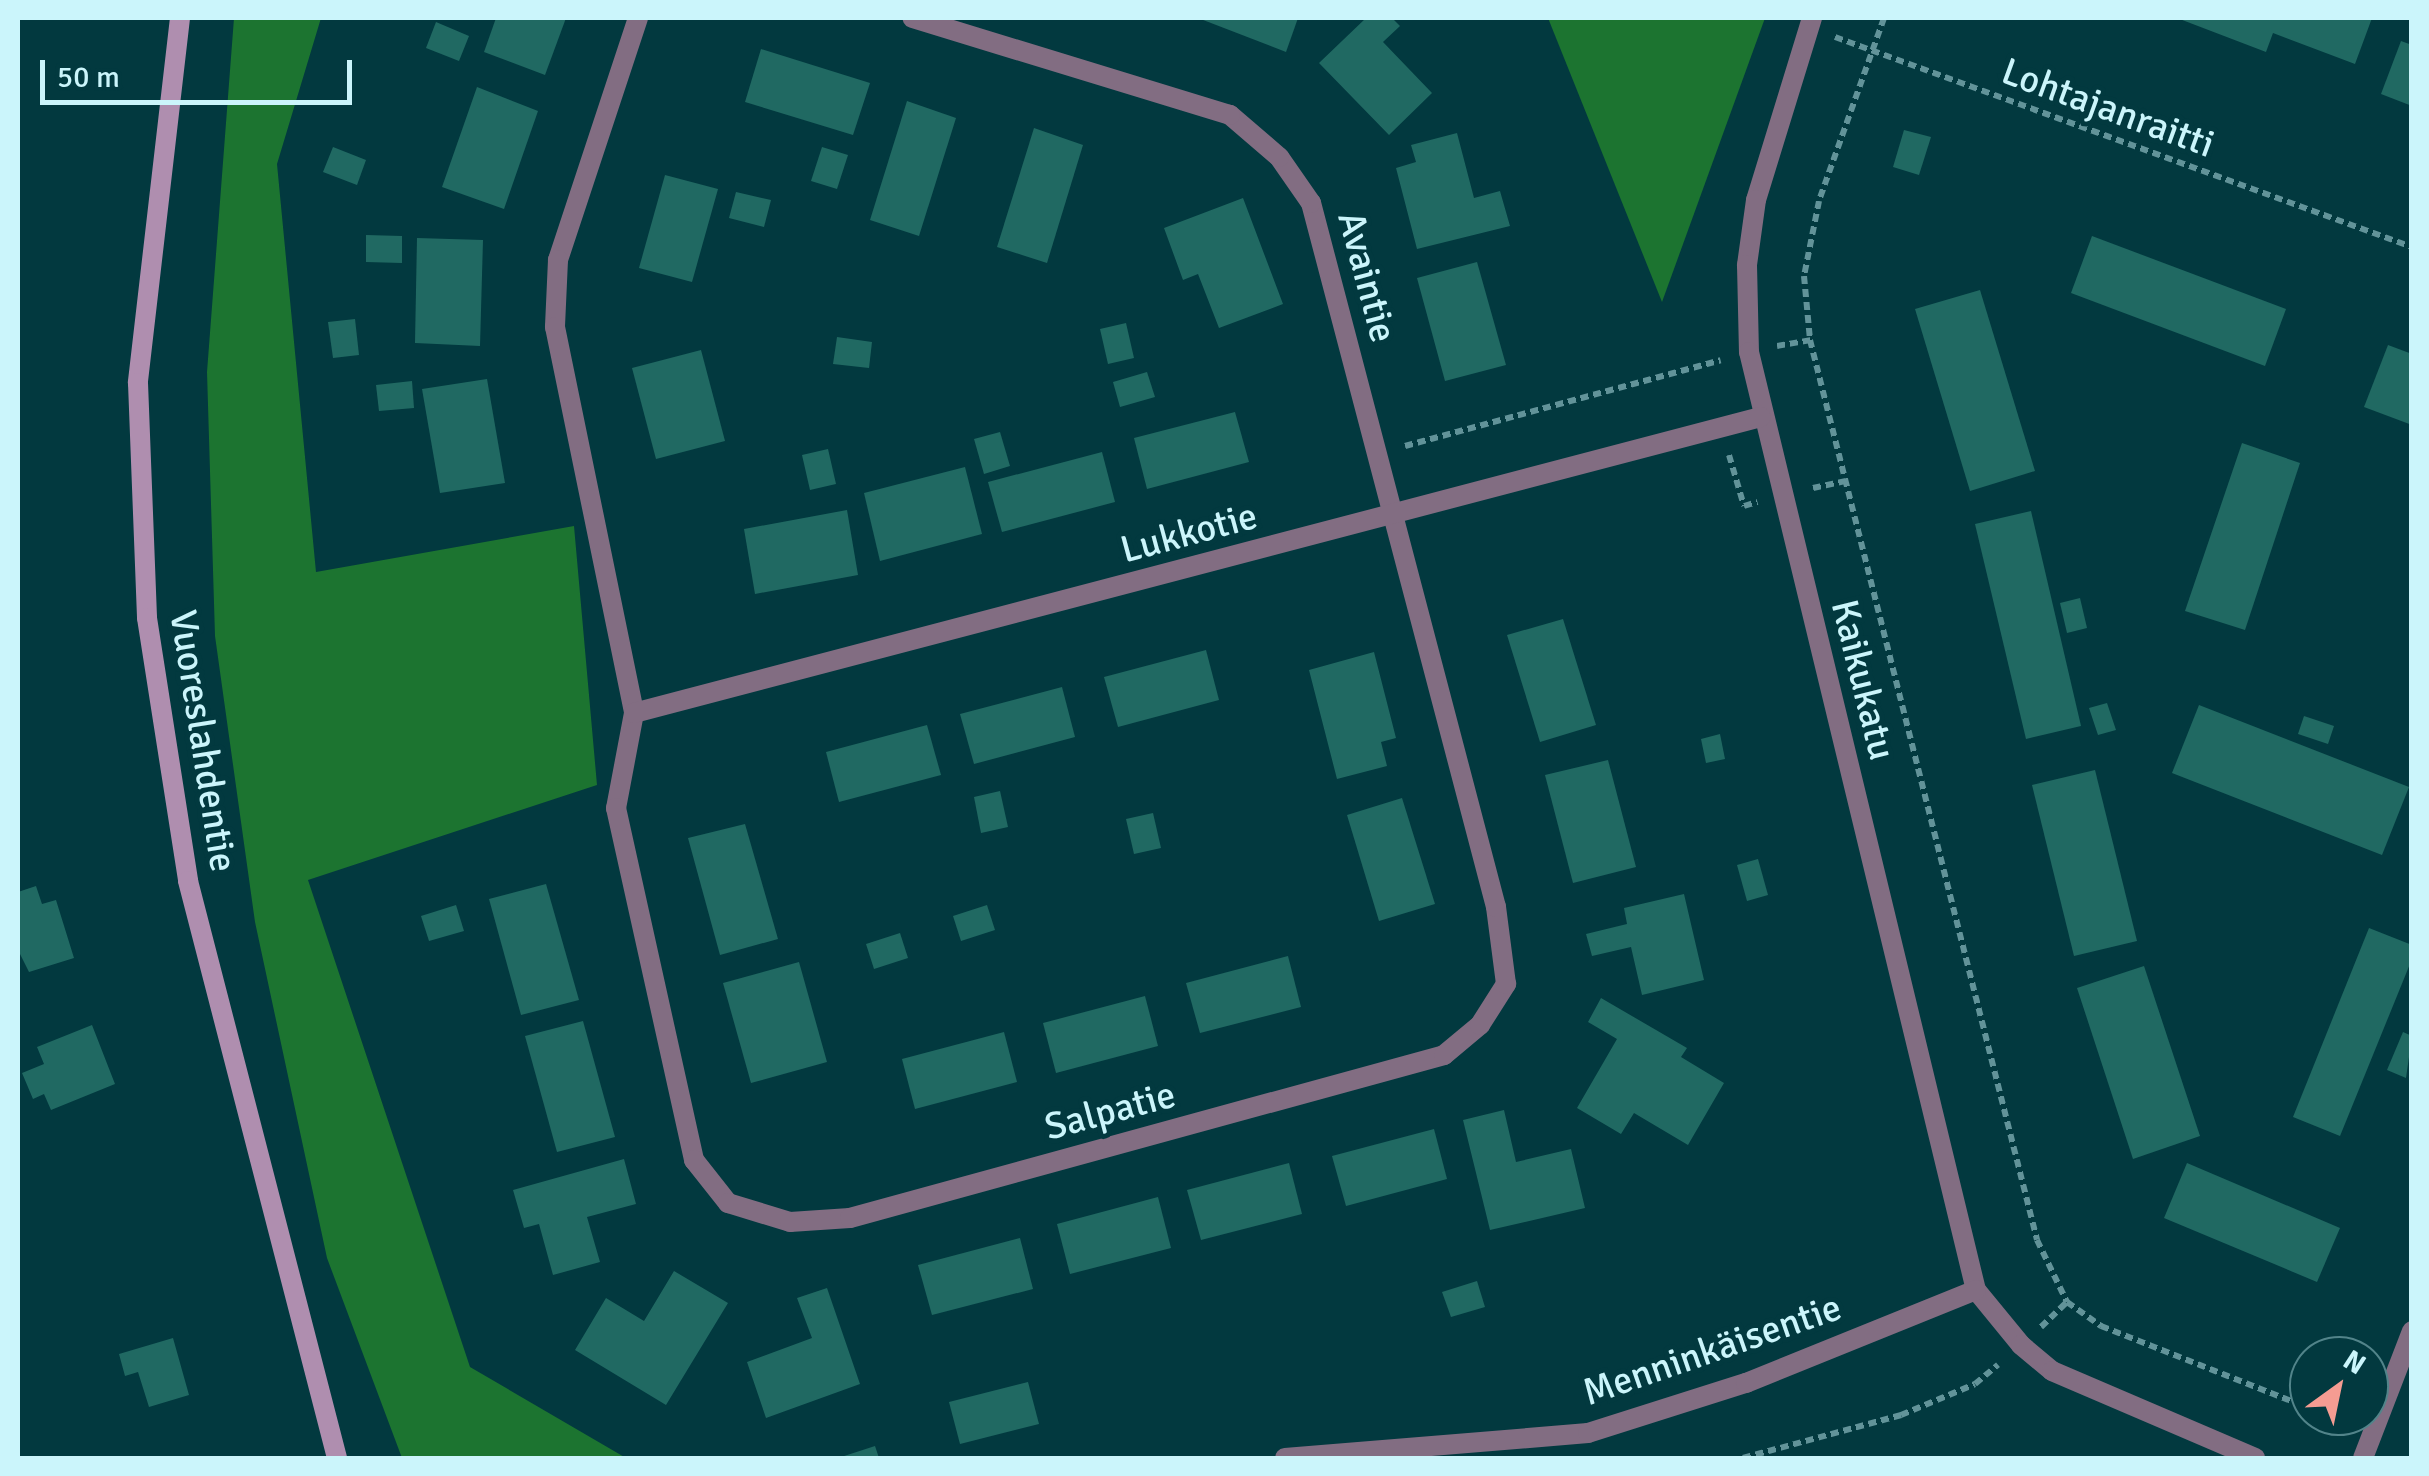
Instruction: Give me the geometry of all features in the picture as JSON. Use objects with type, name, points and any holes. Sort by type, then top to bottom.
[{"type":"street","name":"Vuoreslahdentie","points":[[180,18],[138,383],[147,618],[188,881],[336,1458]]},
{"type":"street","points":[[634,714],[556,327],[558,260],[638,18]]},
{"type":"street","name":"Avaintie","points":[[913,18],[1230,115],[1279,157],[1311,203],[1395,515]]},
{"type":"street","name":"Kaikukatu","points":[[1810,22],[1756,200],[1747,266],[1750,352],[1761,417],[1976,1290],[2020,1345]]},
{"type":"street","name":"Lukkotie","points":[[634,714],[1761,417]]},
{"type":"street","name":"Salpatie","points":[[634,714],[616,808],[694,1160],[728,1203],[790,1222],[850,1218],[1444,1056],[1480,1025],[1506,984],[1496,907],[1395,515]]},
{"type":"street","name":"Menninkäisentie","points":[[1285,1458],[1588,1433],[1746,1383],[1976,1290]]},
{"type":"street","points":[[2363,1458],[2412,1332]]},
{"type":"street","points":[[2020,1345],[2085,1388],[2255,1458]]},
{"type":"path","points":[[1884,18],[1819,200],[1804,276],[1810,340],[2037,1240],[2068,1302],[2100,1326],[2289,1400]]},
{"type":"path","name":"Lohtajanraitti","points":[[1810,22],[1871,52],[2412,247]]},
{"type":"path","points":[[1378,454],[1750,352]]},
{"type":"path","points":[[1721,428],[1744,506],[1781,494]]},
{"type":"path","points":[[1743,1458],[1900,1415],[1975,1384],[2068,1302]]},
{"type":"green space","points":[[234,18],[321,18],[277,164],[316,572],[574,526],[597,785],[308,880],[470,1367],[626,1458],[402,1458],[327,1258],[255,922],[215,636],[207,372]]},
{"type":"green space","points":[[1548,18],[1765,18],[1662,302]]},
{"type":"building","points":[[496,18],[566,18],[545,75],[484,52]]},
{"type":"building","points":[[1198,18],[1298,18],[1286,52]]},
{"type":"building","points":[[1366,18],[1392,18],[1400,26],[1383,42],[1432,93],[1389,135],[1319,63]]},
{"type":"building","points":[[2177,18],[2372,18],[2355,64],[2273,33],[2266,52]]},
{"type":"building","points":[[436,22],[469,36],[459,61],[426,48]]},
{"type":"building","points":[[2401,41],[2412,45],[2412,106],[2381,94]]},
{"type":"building","points":[[761,49],[870,83],[853,135],[745,102]]},
{"type":"building","points":[[477,87],[538,111],[504,209],[442,187]]},
{"type":"building","points":[[907,101],[956,118],[919,236],[870,220]]},
{"type":"building","points":[[1034,128],[1083,145],[1047,263],[997,247]]},
{"type":"building","points":[[1904,130],[1931,137],[1919,175],[1893,167]]},
{"type":"building","points":[[1457,133],[1474,198],[1500,191],[1510,226],[1417,249],[1396,168],[1416,162],[1411,145]]},
{"type":"building","points":[[333,147],[366,160],[357,185],[323,172]]},
{"type":"building","points":[[822,147],[848,155],[837,189],[811,181]]},
{"type":"building","points":[[665,175],[718,189],[692,282],[639,268]]},
{"type":"building","points":[[736,192],[771,200],[764,227],[729,218]]},
{"type":"building","points":[[1243,198],[1283,304],[1219,328],[1198,274],[1183,280],[1164,228]]},
{"type":"building","points":[[366,235],[402,236],[402,263],[366,262]]},
{"type":"building","points":[[2092,236],[2286,309],[2265,366],[2071,293]]},
{"type":"building","points":[[417,238],[483,240],[480,346],[415,343]]},
{"type":"building","points":[[1477,262],[1506,365],[1445,381],[1417,278]]},
{"type":"building","points":[[1980,290],[2035,471],[1970,491],[1915,309]]},
{"type":"building","points":[[355,319],[359,355],[333,358],[328,322]]},
{"type":"building","points":[[1126,323],[1134,358],[1108,364],[1100,329]]},
{"type":"building","points":[[837,337],[872,342],[869,368],[833,364]]},
{"type":"building","points":[[2388,345],[2412,354],[2412,425],[2364,407]]},
{"type":"building","points":[[701,350],[725,441],[656,459],[632,368]]},
{"type":"building","points":[[1147,372],[1155,397],[1120,407],[1113,382]]},
{"type":"building","points":[[487,379],[505,483],[440,493],[422,389]]},
{"type":"building","points":[[412,381],[414,408],[379,411],[376,385]]},
{"type":"building","points":[[1235,412],[1249,462],[1147,489],[1134,438]]},
{"type":"building","points":[[1000,432],[1010,466],[984,474],[974,439]]},
{"type":"building","points":[[2242,443],[2300,463],[2245,630],[2185,611]]},
{"type":"building","points":[[828,449],[836,484],[810,490],[802,455]]},
{"type":"building","points":[[1102,452],[1115,502],[1002,532],[988,482]]},
{"type":"building","points":[[965,467],[982,534],[880,561],[864,493]]},
{"type":"building","points":[[847,510],[858,575],[755,594],[744,529]]},
{"type":"building","points":[[2031,511],[2081,726],[2026,739],[1975,524]]},
{"type":"building","points":[[2080,598],[2087,628],[2067,633],[2060,603]]},
{"type":"building","points":[[1563,619],[1596,725],[1540,742],[1507,635]]},
{"type":"building","points":[[1206,650],[1219,700],[1118,727],[1104,677]]},
{"type":"building","points":[[1374,652],[1396,738],[1381,742],[1387,766],[1337,779],[1309,670]]},
{"type":"building","points":[[1062,687],[1075,737],[974,764],[960,714]]},
{"type":"building","points":[[2107,703],[2116,730],[2098,735],[2089,708]]},
{"type":"building","points":[[2199,705],[2409,787],[2382,855],[2172,773]]},
{"type":"building","points":[[2304,716],[2334,726],[2328,744],[2298,734]]},
{"type":"building","points":[[927,725],[941,775],[839,802],[826,752]]},
{"type":"building","points":[[1720,734],[1725,759],[1706,763],[1701,739]]},
{"type":"building","points":[[1608,760],[1636,867],[1573,883],[1545,775]]},
{"type":"building","points":[[2095,770],[2137,941],[2074,956],[2032,785]]},
{"type":"building","points":[[1000,791],[1008,827],[981,833],[974,797]]},
{"type":"building","points":[[1402,798],[1435,904],[1379,921],[1347,815]]},
{"type":"building","points":[[1153,813],[1161,848],[1134,854],[1126,819]]},
{"type":"building","points":[[745,824],[778,939],[720,955],[688,838]]},
{"type":"building","points":[[1758,859],[1768,895],[1747,901],[1737,865]]},
{"type":"building","points":[[546,884],[579,1000],[521,1015],[489,899]]},
{"type":"building","points":[[36,886],[42,904],[56,900],[74,958],[29,972],[18,950],[18,892]]},
{"type":"building","points":[[1684,894],[1704,980],[1642,995],[1631,947],[1592,956],[1586,934],[1627,924],[1624,908]]},
{"type":"building","points":[[456,905],[464,931],[429,941],[421,916]]},
{"type":"building","points":[[987,905],[995,930],[961,941],[953,916]]},
{"type":"building","points":[[2369,928],[2412,945],[2412,959],[2340,1136],[2293,1117]]},
{"type":"building","points":[[900,933],[908,958],[874,969],[866,944]]},
{"type":"building","points":[[1288,956],[1301,1007],[1200,1033],[1186,983]]},
{"type":"building","points":[[799,962],[827,1062],[751,1083],[723,983]]},
{"type":"building","points":[[2144,966],[2200,1136],[2133,1159],[2077,988]]},
{"type":"building","points":[[1145,996],[1158,1046],[1056,1073],[1043,1023]]},
{"type":"building","points":[[1601,998],[1687,1048],[1681,1057],[1724,1083],[1688,1145],[1634,1113],[1621,1134],[1577,1108],[1617,1039],[1588,1022]]},
{"type":"building","points":[[583,1021],[615,1137],[557,1152],[525,1036]]},
{"type":"building","points":[[92,1025],[115,1084],[51,1110],[44,1094],[33,1099],[22,1073],[44,1064],[37,1047]]},
{"type":"building","points":[[1004,1032],[1017,1082],[915,1109],[902,1059]]},
{"type":"building","points":[[2403,1032],[2412,1036],[2406,1078],[2387,1070]]},
{"type":"building","points":[[1504,1110],[1516,1162],[1571,1149],[1585,1208],[1490,1230],[1463,1120]]},
{"type":"building","points":[[1434,1129],[1447,1179],[1346,1206],[1332,1156]]},
{"type":"building","points":[[624,1159],[636,1204],[587,1217],[600,1262],[553,1275],[539,1224],[524,1228],[513,1190]]},
{"type":"building","points":[[1289,1163],[1302,1214],[1201,1240],[1187,1190]]},
{"type":"building","points":[[2187,1163],[2340,1228],[2317,1282],[2164,1218]]},
{"type":"building","points":[[1158,1197],[1171,1248],[1070,1274],[1057,1224]]},
{"type":"building","points":[[1020,1238],[1033,1289],[932,1315],[918,1265]]},
{"type":"building","points":[[674,1271],[728,1303],[666,1405],[575,1350],[606,1298],[644,1321]]},
{"type":"building","points":[[1477,1281],[1485,1307],[1451,1317],[1442,1292]]},
{"type":"building","points":[[827,1288],[860,1384],[766,1418],[747,1362],[812,1338],[797,1298]]},
{"type":"building","points":[[173,1338],[189,1395],[149,1407],[138,1372],[125,1376],[119,1354]]},
{"type":"building","points":[[1028,1382],[1039,1424],[960,1444],[949,1402]]},
{"type":"building","points":[[875,1446],[879,1458],[838,1458]]}]
